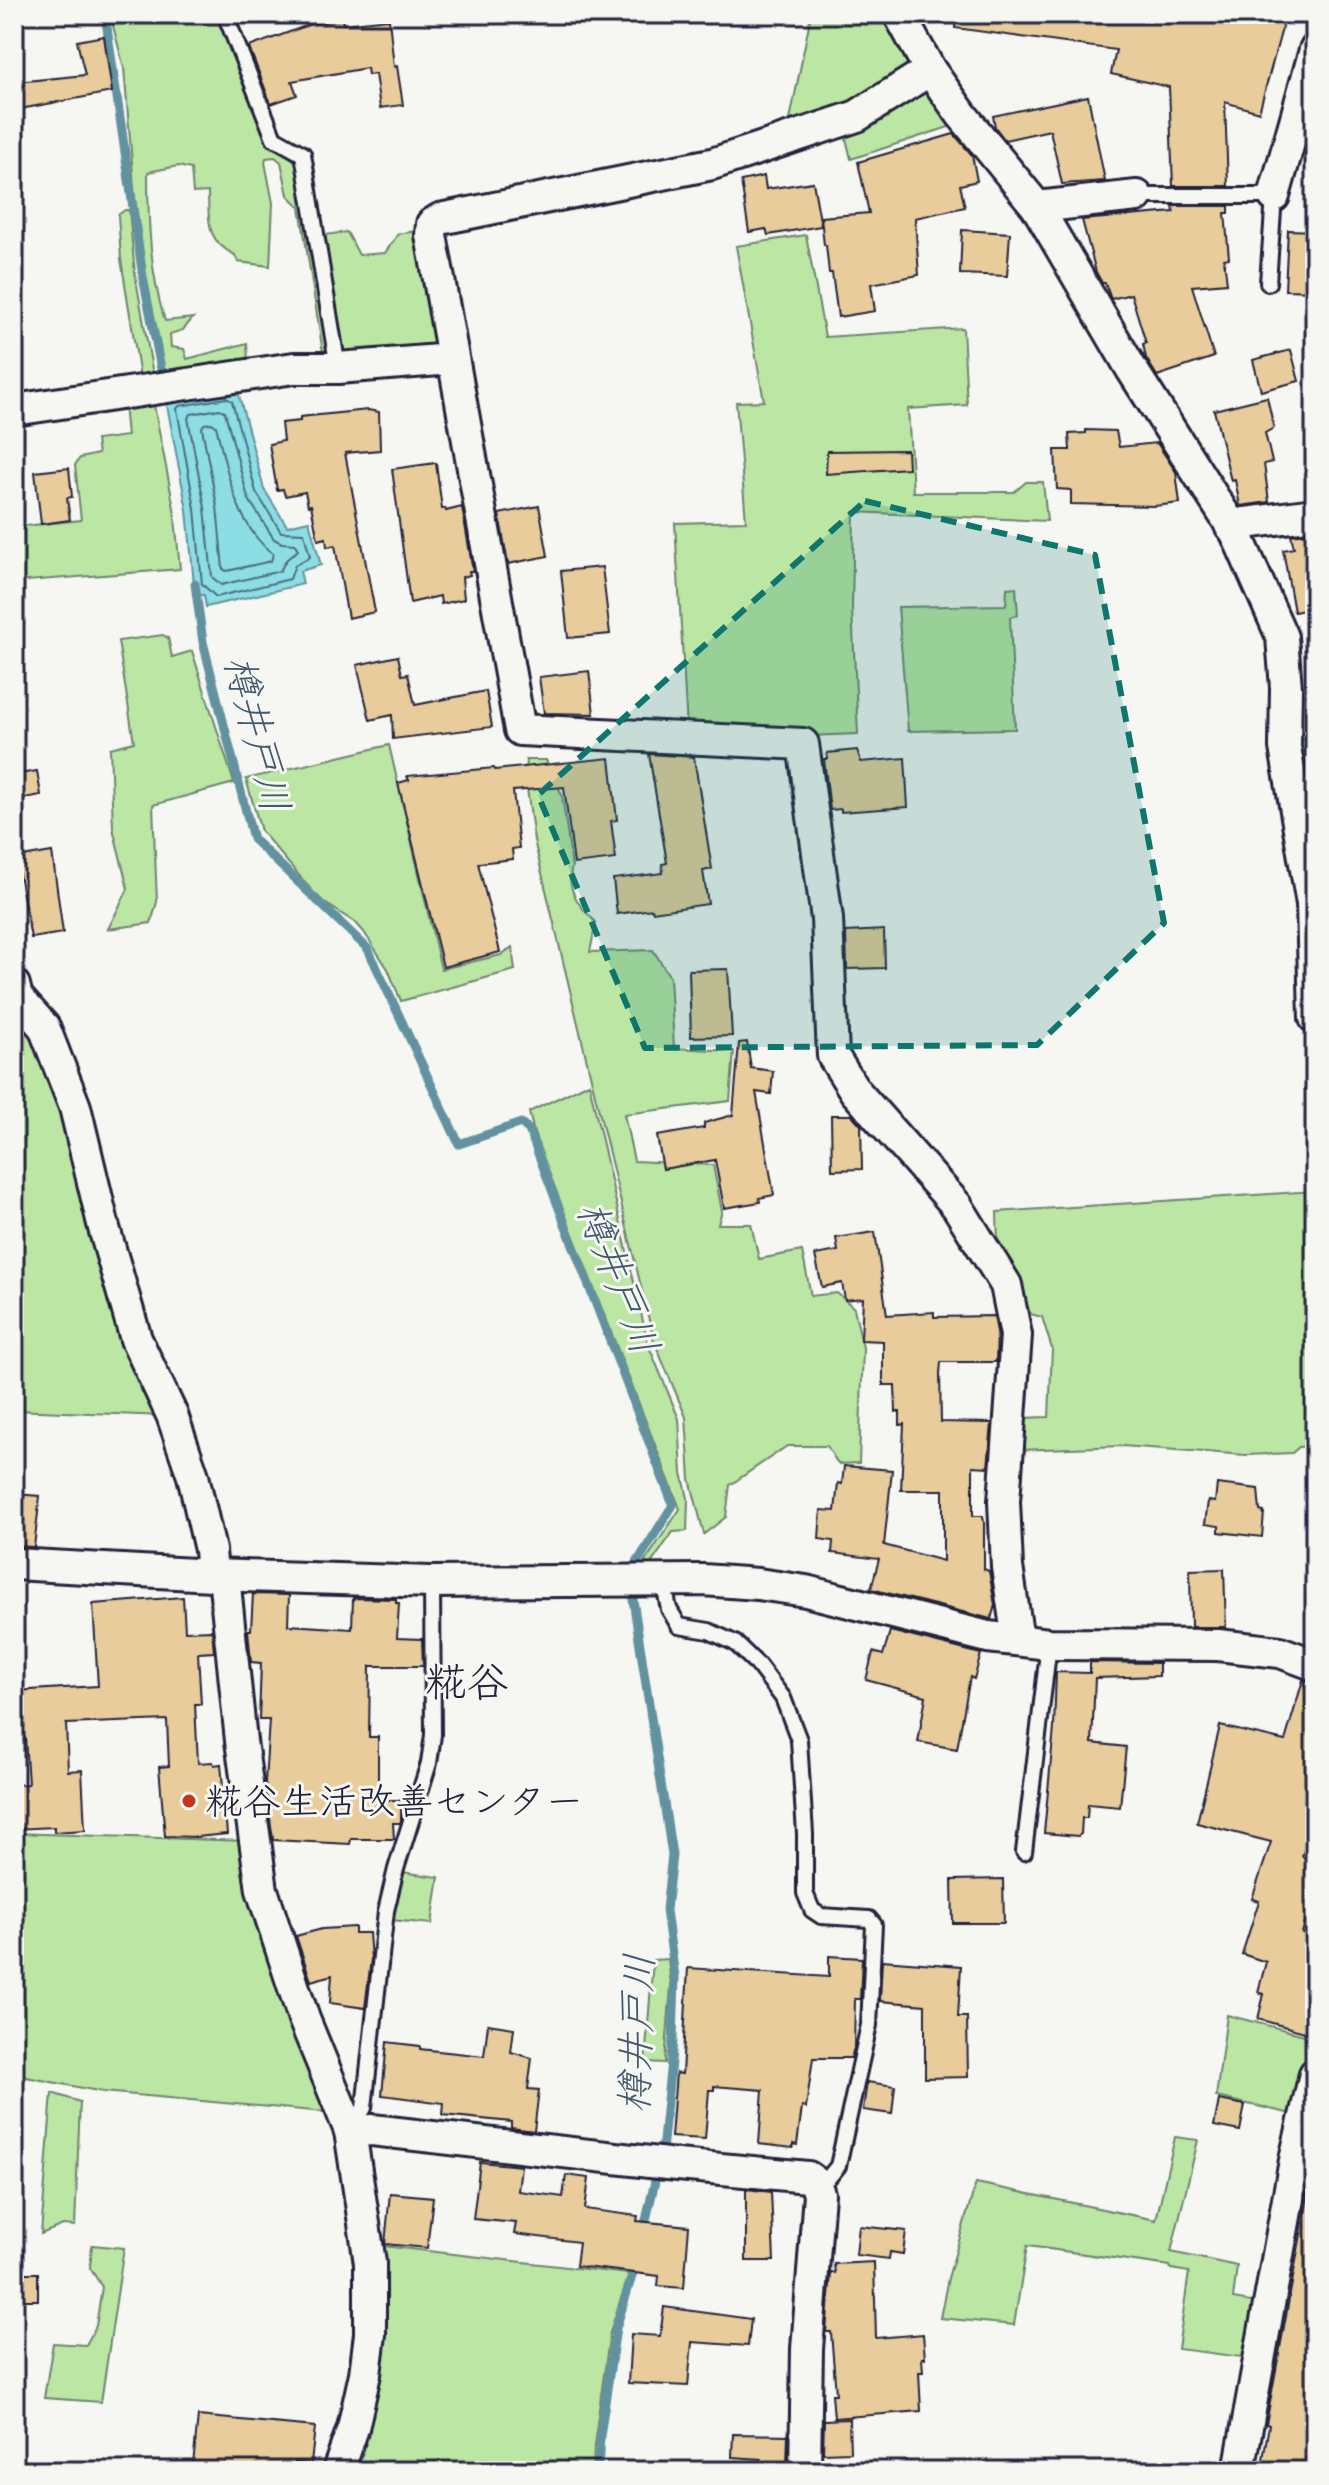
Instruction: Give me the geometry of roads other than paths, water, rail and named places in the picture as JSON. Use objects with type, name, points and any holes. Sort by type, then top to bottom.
[{"type":"street","points":[[899,14],[930,70],[962,115],[1037,207],[1131,368],[1230,525],[1282,637],[1286,688],[1285,747],[1312,904],[1315,1018]]},
{"type":"street","points":[[1274,196],[1315,50]]},
{"type":"street","points":[[930,70],[857,116],[712,164],[440,219],[432,224],[431,235],[520,730],[803,744],[827,919],[833,1056],[855,1091],[957,1206],[999,1271],[1013,1311],[1016,1335],[1004,1501],[1007,1567],[1018,1640]]},
{"type":"street","points":[[1037,207],[1137,196]]},
{"type":"street","points":[[14,410],[294,368],[338,368],[452,359]]},
{"type":"street","points":[[1230,525],[1315,514]]},
{"type":"street","points":[[15,992],[44,1027],[75,1107],[104,1228],[136,1339],[172,1415],[193,1476],[218,1576],[262,1890],[304,2019],[350,2131],[370,2263],[370,2334],[353,2428],[338,2471]]},
{"type":"street","points":[[14,1564],[218,1576],[432,1582],[663,1581],[758,1584],[794,1589],[988,1637],[1049,1644],[1218,1645],[1280,1652],[1315,1665]]},
{"type":"street","points":[[1239,2471],[1296,2155],[1315,2074]]},
{"type":"street","points":[[350,2131],[372,2130],[808,2177],[815,2182],[819,2194],[807,2349],[805,2471],[811,2471]]},
{"type":"lane","points":[[225,14],[274,138],[303,154],[338,368]]},
{"type":"lane","points":[[1137,196],[1274,196],[1268,283]]},
{"type":"lane","points":[[663,1581],[669,1609],[679,1626],[709,1631],[735,1643],[758,1665],[783,1698],[799,1740],[805,1893],[812,1910],[821,1916],[869,1919],[874,1925],[869,2025],[838,2166],[829,2177],[815,2182]]},
{"type":"lane","points":[[350,2131],[364,2108],[386,1911],[429,1763],[433,1735],[432,1582]]},
{"type":"lane","points":[[1024,1852],[1049,1644]]},
{"type":"water","points":[[237,388],[264,489],[287,526],[309,521],[321,565],[300,571],[303,584],[206,607],[204,595],[195,595],[187,510],[166,400]]},
{"type":"waterway","name":"樽井戸川","points":[[105,14],[143,277],[164,384]]},
{"type":"waterway","name":"樽井戸川","points":[[195,584],[203,642],[253,839],[368,949],[459,1144],[521,1123],[529,1130],[673,1505],[633,1569]]},
{"type":"waterway","name":"樽井戸川","points":[[632,1593],[672,1855],[666,1910],[675,1977],[673,2041],[662,2151],[643,2233]]},
{"type":"waterway","name":"樽井戸川","points":[[598,2471],[616,2328],[636,2263]]},
{"type":"place","name":"糀谷生活改善センター","points":[[189,1801]]},
{"type":"district","name":"糀谷","points":[[467,1682]]}]
